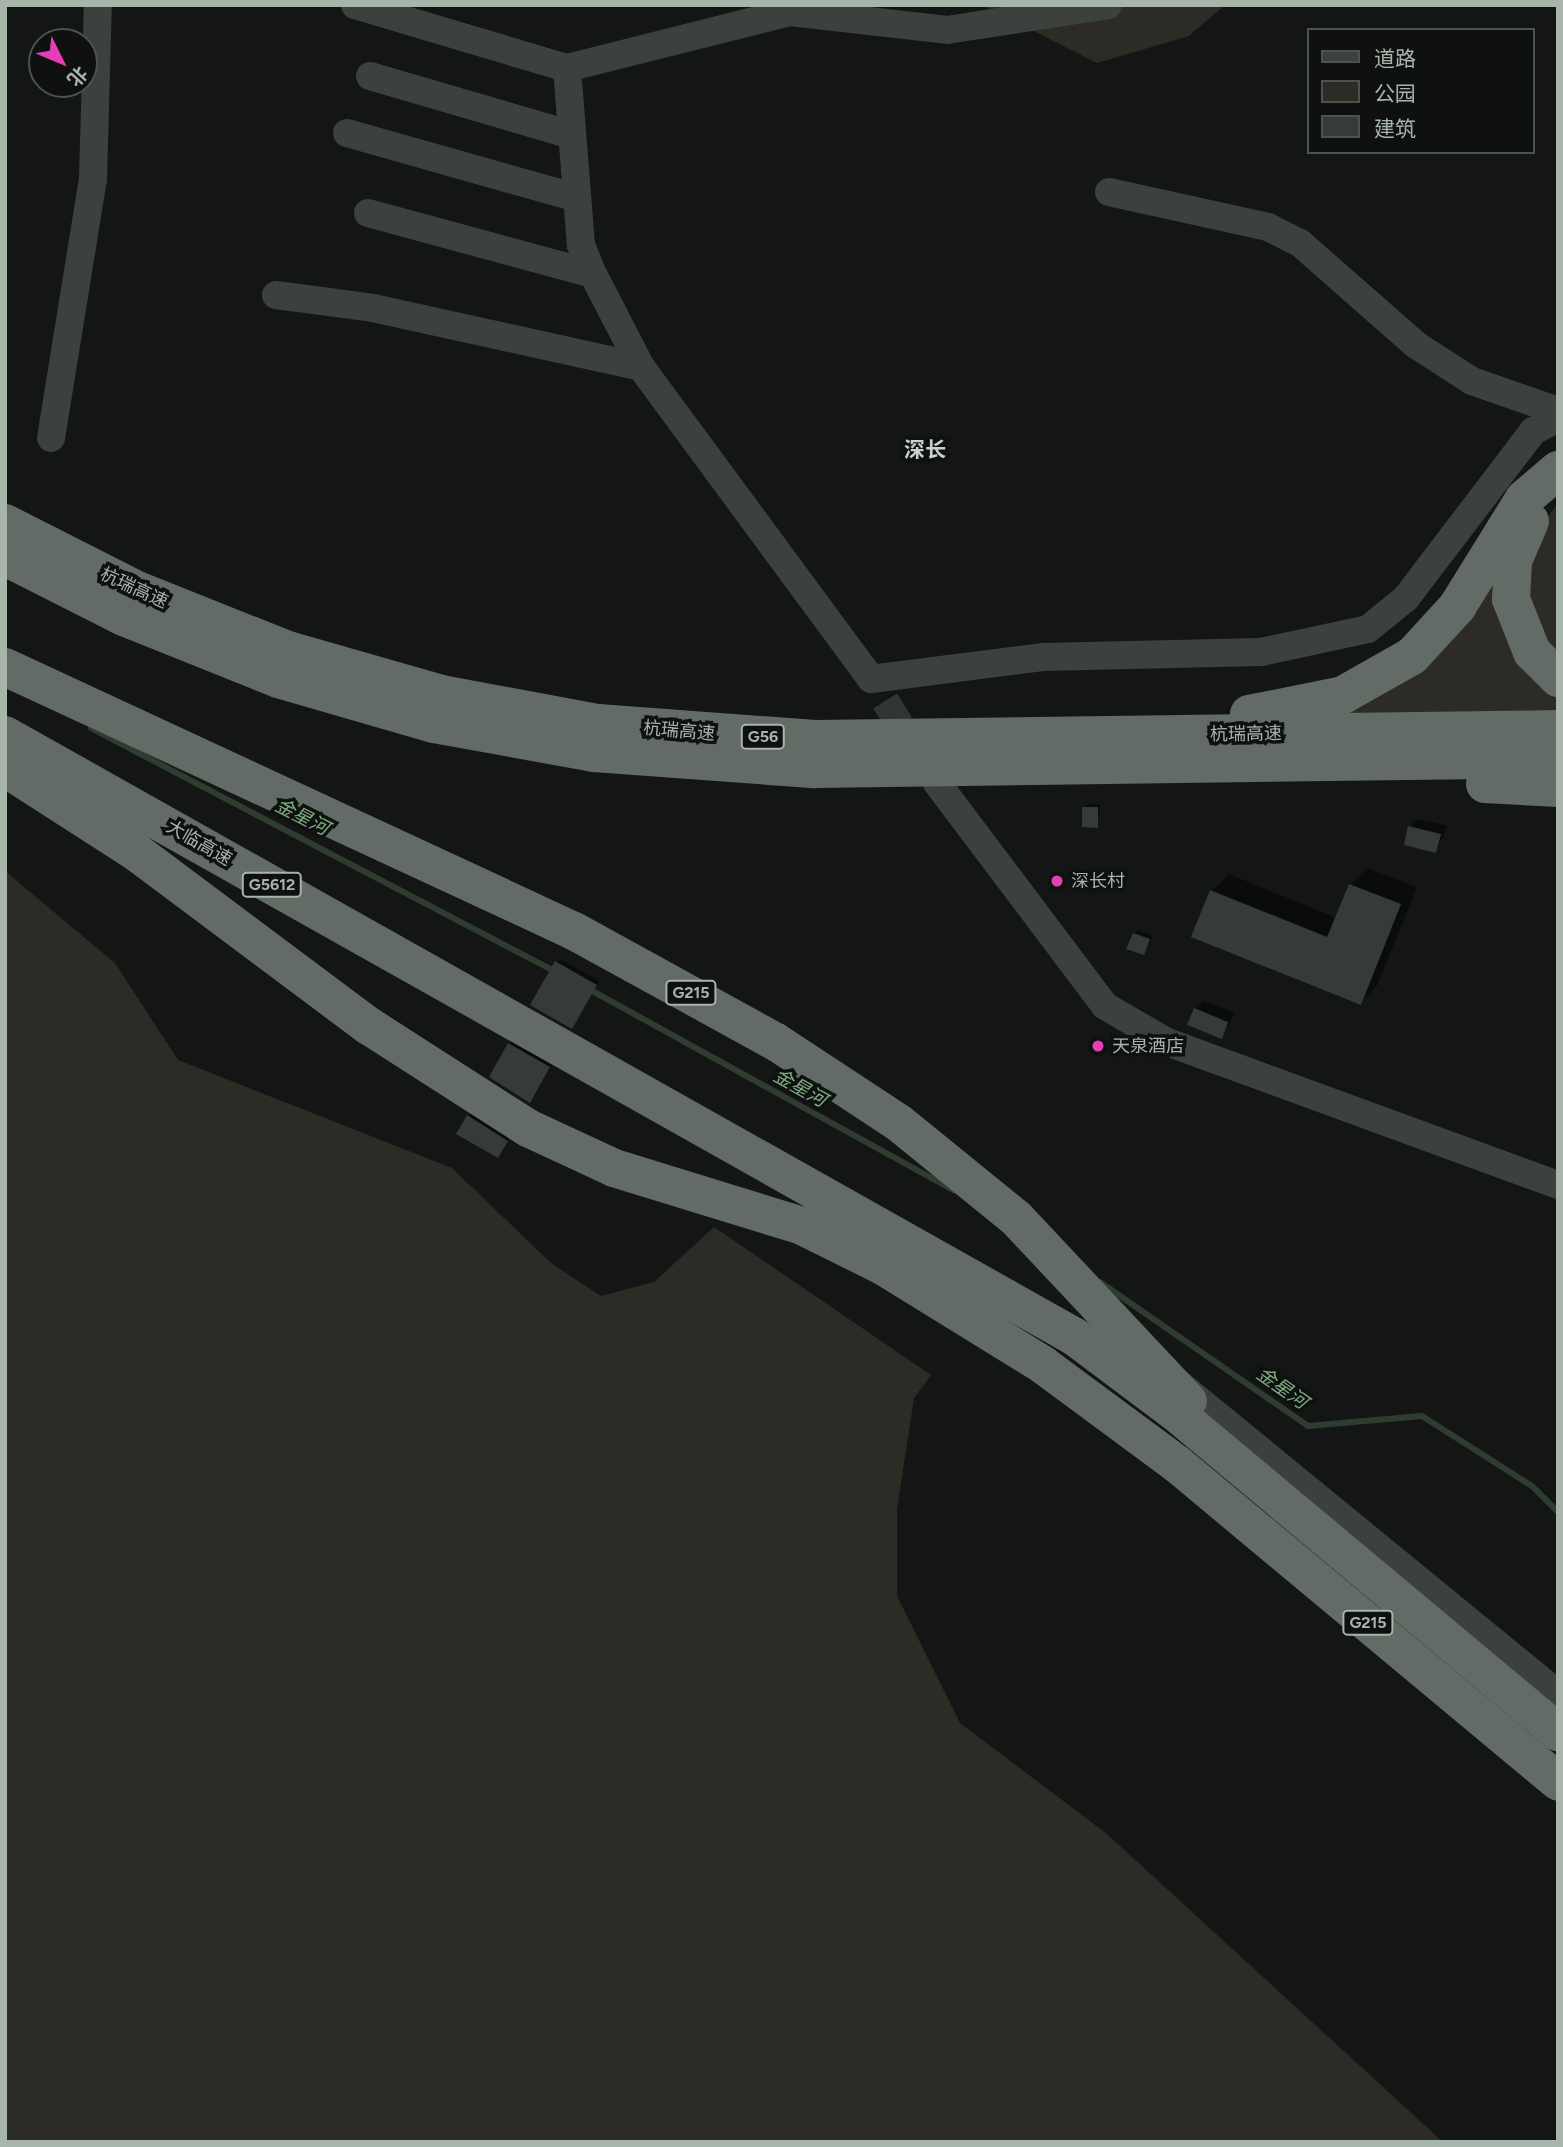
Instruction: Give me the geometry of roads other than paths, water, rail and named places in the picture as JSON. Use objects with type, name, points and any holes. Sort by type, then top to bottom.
[{"type":"highway","points":[[1071,737],[1295,708],[1381,677],[1437,632],[1516,509],[1558,470]]},
{"type":"highway","points":[[1558,491],[1526,525],[1510,580],[1522,636],[1558,678]]},
{"type":"highway","name":"杭瑞高速","points":[[5,523],[237,632],[377,678],[493,705],[651,729],[760,737],[1071,737],[1558,729]]},
{"type":"highway","name":"杭瑞高速","points":[[5,557],[124,617],[278,679],[421,720],[527,742],[758,767],[1182,766],[1558,759]]},
{"type":"highway","name":"G215","points":[[5,667],[574,931],[776,1042],[978,1185],[1057,1257],[1261,1484],[1558,1732]]},
{"type":"highway","name":"大临高速","points":[[5,735],[1075,1337],[1261,1484]]},
{"type":"highway","points":[[1182,766],[1558,788]]},
{"type":"highway","name":"G5612","points":[[5,768],[136,852],[369,1026],[498,1110],[575,1152],[802,1226],[883,1266],[1043,1365],[1177,1464]]},
{"type":"highway","name":"G215","points":[[1177,1464],[1558,1782]]},
{"type":"highway","points":[[1239,1515],[1261,1484]]},
{"type":"street","points":[[51,438],[93,179],[97,5]]},
{"type":"street","points":[[355,5],[567,68],[790,12],[947,30],[1108,5]]},
{"type":"street","points":[[567,68],[581,245],[593,274],[641,367],[878,690],[1043,657],[1261,652],[1368,629],[1406,598],[1533,431],[1558,418]]},
{"type":"street","points":[[370,76],[572,135]]},
{"type":"street","points":[[347,134],[577,198]]},
{"type":"street","points":[[1109,192],[1268,227],[1300,243],[1416,345],[1472,381],[1558,411]]},
{"type":"street","points":[[368,213],[593,274]]},
{"type":"street","points":[[276,295],[373,309],[641,367]]},
{"type":"street","points":[[937,783],[1105,1006],[1167,1042],[1558,1185]]},
{"type":"street","points":[[1161,1371],[1281,1462],[1558,1693]]},
{"type":"waterway","points":[[91,728],[556,972]]},
{"type":"waterway","name":"金星河","points":[[587,988],[954,1191]]},
{"type":"waterway","name":"金星河","points":[[1100,1282],[1308,1426],[1422,1416],[1532,1486],[1558,1512]]},
{"type":"tunnel","points":[[885,701],[917,751]]},
{"type":"place","name":"深长村","points":[[1057,881]]},
{"type":"place","name":"天泉酒店","points":[[1098,1046]]},
{"type":"district","name":"深长","points":[[925,450]]}]
